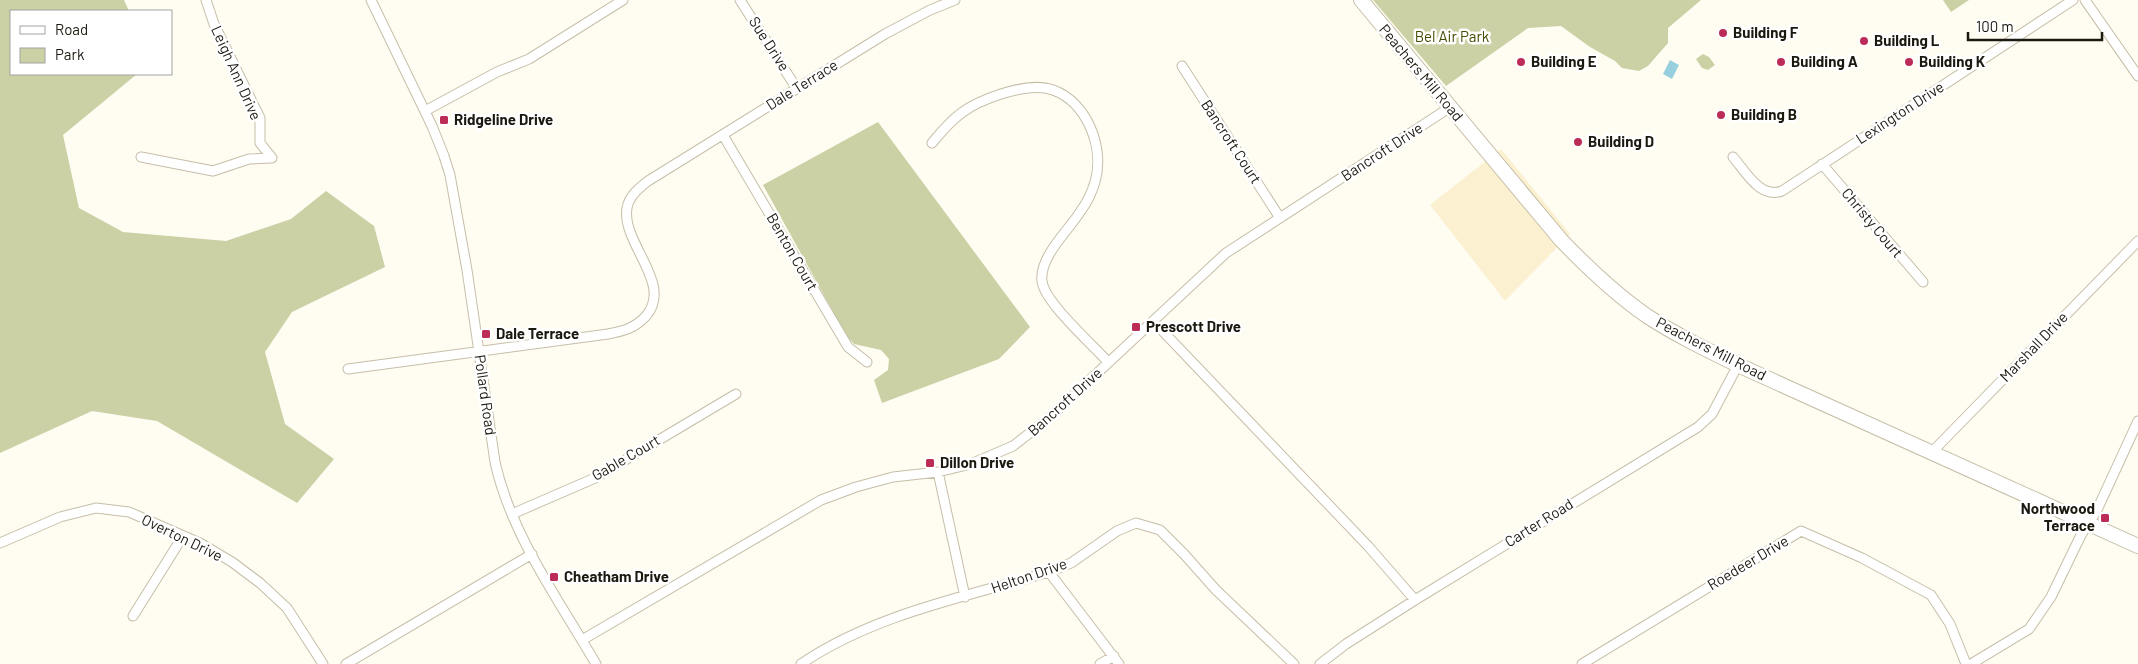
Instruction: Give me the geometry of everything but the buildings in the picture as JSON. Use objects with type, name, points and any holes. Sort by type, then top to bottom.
[{"type":"main road","name":"Peachers Mill Road","points":[[1361,0],[1548,225],[1597,276],[1648,316],[1690,342],[1738,365],[2138,546]]},
{"type":"street","name":"Leigh Ann Drive","points":[[141,157],[213,171],[249,159],[272,158],[260,143],[260,118],[214,24],[206,0]]},
{"type":"street","name":"Pollard Road","points":[[371,0],[439,143],[450,175],[467,270],[495,462],[501,490],[532,554],[596,664]]},
{"type":"street","points":[[424,111],[497,72],[529,59],[623,0]]},
{"type":"street","name":"Sue Drive","points":[[740,0],[797,88]]},
{"type":"street","name":"Dale Terrace","points":[[348,370],[618,332],[635,326],[649,312],[654,294],[652,282],[628,225],[627,207],[636,191],[648,181],[906,22],[955,0]]},
{"type":"street","name":"Lexington Drive","points":[[1733,157],[1763,191],[1773,194],[1782,191],[2073,0]]},
{"type":"street","points":[[2086,0],[2138,76]]},
{"type":"street","name":"Bancroft Court","points":[[1182,66],[1280,218]]},
{"type":"street","points":[[932,143],[950,120],[974,105],[1000,95],[1026,88],[1052,90],[1074,102],[1091,128],[1098,158],[1095,182],[1080,213],[1060,238],[1046,264],[1042,280],[1049,296],[1066,319],[1108,362]]},
{"type":"street","name":"Bancroft Drive","points":[[582,640],[821,500],[856,487],[893,477],[938,472],[984,460],[1024,438],[1049,418],[1220,257],[1449,108]]},
{"type":"street","name":"Benton Court","points":[[723,135],[848,347],[868,362]]},
{"type":"street","name":"Christy Court","points":[[1822,164],[1923,282]]},
{"type":"street","name":"Marshall Drive","points":[[1931,453],[2138,241]]},
{"type":"street","points":[[1153,321],[1368,546],[1415,600]]},
{"type":"street","name":"Carter Road","points":[[1320,664],[1346,644],[1415,600],[1698,426],[1712,414],[1738,365]]},
{"type":"street","name":"Gable Court","points":[[512,514],[595,478],[736,394]]},
{"type":"street","points":[[1972,664],[2029,629],[2051,598],[2138,421]]},
{"type":"street","points":[[938,472],[965,597]]},
{"type":"street","name":"Overton Drive","points":[[0,543],[60,517],[96,508],[129,512],[200,543],[232,562],[260,582],[287,608],[323,664]]},
{"type":"street","name":"Helton Drive","points":[[802,664],[816,654],[907,613],[1049,572],[1071,563],[1117,531],[1136,523],[1160,530],[1216,590],[1294,664]]},
{"type":"street","name":"Roedeer Drive","points":[[1582,664],[1801,531],[1862,558],[1931,595],[1950,624],[1966,664]]},
{"type":"street","points":[[132,616],[183,536]]},
{"type":"street","points":[[346,664],[532,554]]},
{"type":"street","points":[[1049,572],[1116,660],[1100,664]]},
{"type":"shaded area","points":[[1501,149],[1570,234],[1505,301],[1430,205]]},
{"type":"green space","points":[[0,0],[124,0],[129,10],[10,10],[10,75],[136,75],[63,135],[79,208],[123,232],[226,241],[291,219],[326,191],[374,226],[385,267],[292,312],[265,352],[285,424],[334,459],[297,503],[157,421],[92,411],[0,453]]},
{"type":"green space","name":"Bel Air Park","points":[[1373,0],[1701,0],[1668,28],[1668,43],[1648,66],[1639,71],[1622,68],[1615,61],[1590,47],[1561,26],[1528,28],[1446,86]]},
{"type":"green space","points":[[1943,0],[1969,0],[1951,12]]},
{"type":"green space","points":[[1703,54],[1709,57],[1715,65],[1708,70],[1702,68],[1696,59]]},
{"type":"green space","points":[[878,122],[1030,327],[999,359],[882,403],[874,380],[888,370],[889,359],[881,350],[854,344],[846,335],[763,185]]},
{"type":"water","points":[[1670,60],[1679,65],[1672,79],[1663,74]]},
{"type":"place","name":"Building F","points":[[1723,33]]},
{"type":"place","name":"Building L","points":[[1864,41]]},
{"type":"place","name":"Building E","points":[[1521,62]]},
{"type":"place","name":"Building A","points":[[1781,62]]},
{"type":"place","name":"Building K","points":[[1909,62]]},
{"type":"place","name":"Building B","points":[[1721,115]]},
{"type":"place","name":"Ridgeline Drive","points":[[444,120]]},
{"type":"place","name":"Building D","points":[[1578,142]]},
{"type":"place","name":"Prescott Drive","points":[[1136,327]]},
{"type":"place","name":"Dale Terrace","points":[[486,334]]},
{"type":"place","name":"Dillon Drive","points":[[930,463]]},
{"type":"place","name":"Northwood Terrace","points":[[2105,518]]},
{"type":"place","name":"Cheatham Drive","points":[[554,577]]}]
